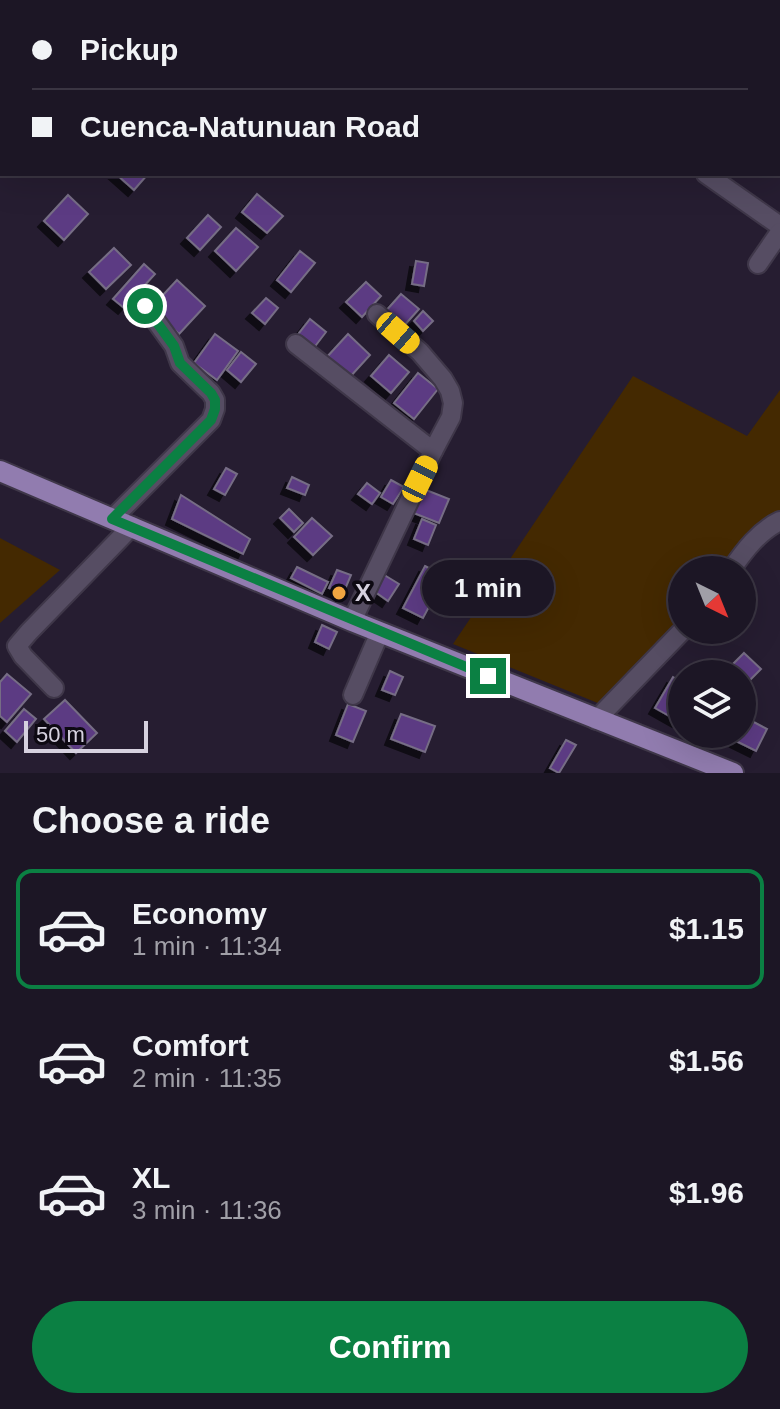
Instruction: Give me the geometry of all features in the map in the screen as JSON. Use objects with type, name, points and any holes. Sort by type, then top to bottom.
[{"type":"main road","points":[[0,471],[352,621],[733,773]]},
{"type":"street","points":[[709,176],[780,226]]},
{"type":"street","points":[[758,264],[780,232]]},
{"type":"street","points":[[112,519],[211,420],[215,409],[211,393],[180,363],[174,346],[145,306]]},
{"type":"street","points":[[352,621],[451,417],[453,403],[443,379],[420,352],[377,314]]},
{"type":"street","points":[[296,344],[433,451]]},
{"type":"street","points":[[741,556],[764,532],[780,521]]},
{"type":"street","points":[[54,688],[17,646],[132,526]]},
{"type":"street","points":[[353,695],[380,632]]},
{"type":"street","points":[[596,720],[669,644]]},
{"type":"shaded area","points":[[633,376],[747,436],[780,390],[780,515],[742,556],[668,556],[669,644],[610,708],[453,644]]},
{"type":"shaded area","points":[[0,538],[60,570],[0,623]]},
{"type":"building","points":[[118,176],[146,176],[134,190]]},
{"type":"building","points":[[257,194],[283,216],[267,233],[242,212]]},
{"type":"building","points":[[68,195],[88,214],[64,240],[44,221]]},
{"type":"building","points":[[208,215],[221,227],[200,250],[187,238]]},
{"type":"building","points":[[236,228],[258,247],[236,271],[215,251]]},
{"type":"building","points":[[114,248],[131,265],[106,289],[89,272]]},
{"type":"building","points":[[300,251],[315,263],[291,292],[277,280]]},
{"type":"building","points":[[416,261],[428,263],[424,286],[412,284]]},
{"type":"building","points":[[144,264],[155,274],[124,308],[113,299]]},
{"type":"building","points":[[177,280],[205,306],[179,334],[151,308]]},
{"type":"building","points":[[366,282],[381,296],[362,317],[346,302]]},
{"type":"building","points":[[401,294],[419,309],[402,328],[384,313]]},
{"type":"building","points":[[266,298],[278,308],[265,324],[252,313]]},
{"type":"building","points":[[423,311],[433,321],[423,331],[414,321]]},
{"type":"building","points":[[310,319],[326,332],[313,349],[296,337]]},
{"type":"building","points":[[215,334],[238,351],[217,380],[194,363]]},
{"type":"building","points":[[348,334],[370,355],[349,378],[326,358]]},
{"type":"building","points":[[241,352],[256,364],[241,382],[227,370]]},
{"type":"building","points":[[389,355],[409,372],[391,393],[371,376]]},
{"type":"building","points":[[418,373],[438,389],[414,419],[394,403]]},
{"type":"building","points":[[226,468],[237,474],[225,495],[214,489]]},
{"type":"building","points":[[292,477],[309,485],[305,495],[287,488]]},
{"type":"building","points":[[391,480],[404,487],[393,504],[381,497]]},
{"type":"building","points":[[367,483],[380,493],[372,504],[358,494]]},
{"type":"building","points":[[421,488],[449,499],[439,523],[411,512]]},
{"type":"building","points":[[181,495],[250,539],[243,554],[172,519]]},
{"type":"building","points":[[289,509],[303,523],[294,532],[280,518]]},
{"type":"building","points":[[312,518],[332,536],[313,555],[294,537]]},
{"type":"building","points":[[422,519],[436,525],[428,545],[414,539]]},
{"type":"building","points":[[425,566],[445,577],[423,618],[403,608]]},
{"type":"building","points":[[297,567],[328,582],[322,594],[291,578]]},
{"type":"building","points":[[337,570],[351,575],[343,594],[329,588]]},
{"type":"building","points":[[381,573],[399,584],[388,601],[371,589]]},
{"type":"building","points":[[322,625],[337,632],[329,649],[315,642]]},
{"type":"building","points":[[744,653],[751,660],[737,660]]},
{"type":"building","points":[[390,671],[403,677],[395,695],[382,690]]},
{"type":"building","points":[[7,674],[31,694],[7,722],[0,716],[0,682]]},
{"type":"building","points":[[668,686],[668,715],[655,708]]},
{"type":"building","points":[[65,700],[97,733],[76,753],[44,719]]},
{"type":"building","points":[[348,704],[366,711],[353,742],[336,735]]},
{"type":"building","points":[[24,709],[36,719],[17,742],[5,731]]},
{"type":"building","points":[[401,714],[435,726],[425,752],[391,739]]},
{"type":"building","points":[[756,723],[767,729],[756,751],[750,748],[756,748]]},
{"type":"building","points":[[566,740],[576,745],[559,773],[550,768]]},
{"type":"place","name":"X","points":[[339,593]]},
{"type":"route","points":[[145,306],[174,346],[180,363],[211,393],[215,409],[211,420],[112,519],[488,676]]}]
